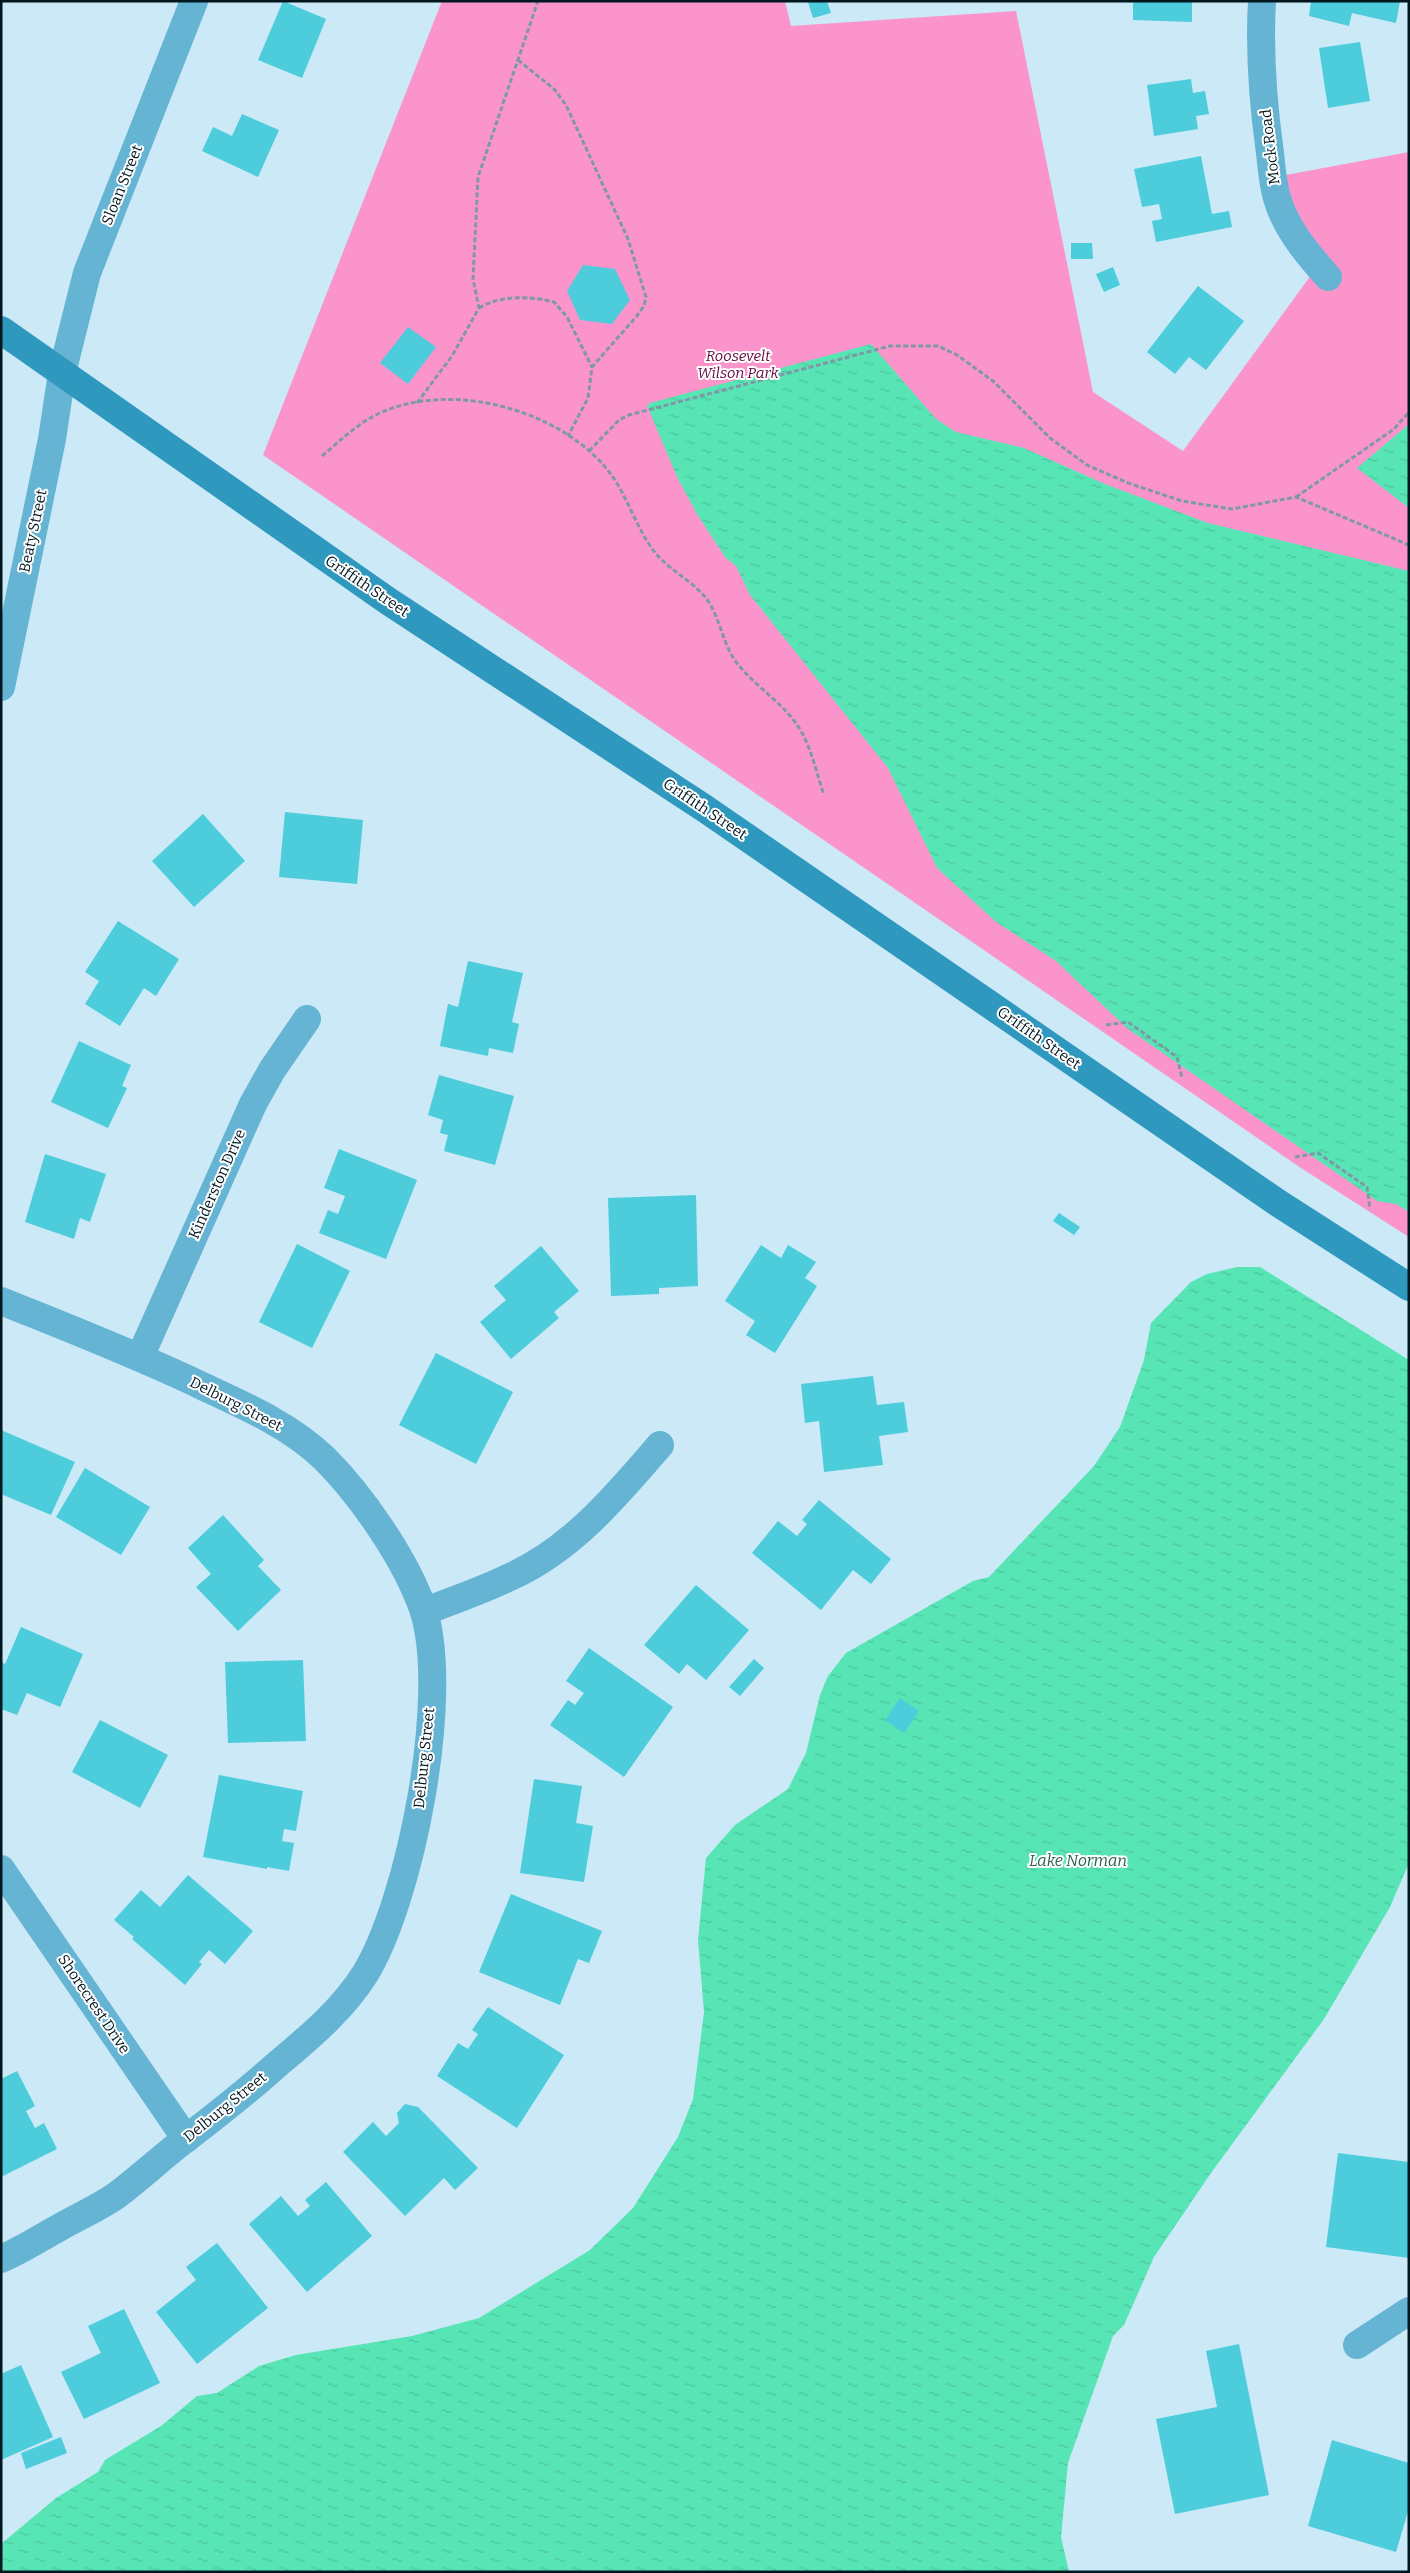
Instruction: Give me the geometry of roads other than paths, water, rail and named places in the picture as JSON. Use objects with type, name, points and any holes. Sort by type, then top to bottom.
[{"type":"main road","name":"Griffith Street","points":[[1,330],[388,601],[704,808],[1278,1202],[1409,1287]]},
{"type":"street","name":"Sloan Street","points":[[62,373],[87,273],[194,1]]},
{"type":"street","name":"Mock Road","points":[[1262,1],[1260,26],[1265,119],[1274,188],[1281,211],[1292,230],[1302,246],[1328,277]]},
{"type":"street","name":"Beaty Street","points":[[1,687],[52,439],[62,373]]},
{"type":"street","name":"Kinderston Drive","points":[[140,1357],[253,1104],[272,1070],[307,1018]]},
{"type":"street","name":"Delburg Street","points":[[1,1301],[140,1357],[241,1403],[285,1428],[323,1457],[357,1496],[404,1567],[424,1612],[430,1653],[431,1689],[426,1771],[413,1837],[385,1934],[366,1973],[339,2010],[230,2106],[186,2138],[115,2196],[1,2259]]},
{"type":"street","points":[[424,1612],[513,1576],[553,1552],[594,1518],[660,1445]]},
{"type":"street","name":"Shorecrest Drive","points":[[1,1869],[186,2138]]},
{"type":"street","points":[[1357,2345],[1409,2311]]},
{"type":"water","points":[[871,344],[936,419],[956,432],[1024,448],[1105,484],[1208,523],[1409,571],[1409,1212],[1396,1204],[1377,1201],[1128,1029],[1056,961],[996,922],[937,868],[888,768],[750,595],[736,566],[725,557],[697,514],[678,479],[647,406],[650,403]]},
{"type":"water","points":[[1409,424],[1409,508],[1357,468]]},
{"type":"water","name":"Lake Norman","points":[[1237,1267],[1260,1267],[1409,1360],[1409,1863],[1390,1907],[1324,2019],[1211,2173],[1154,2257],[1124,2325],[1113,2336],[1068,2463],[1061,2537],[1069,2572],[1,2572],[1,2544],[56,2498],[98,2472],[105,2460],[161,2426],[197,2396],[217,2393],[259,2366],[296,2355],[412,2336],[479,2318],[590,2250],[633,2208],[678,2137],[693,2099],[704,2012],[698,1940],[706,1858],[735,1825],[788,1789],[806,1753],[820,1695],[828,1676],[846,1653],[973,1581],[989,1577],[1094,1466],[1120,1427],[1144,1360],[1151,1323],[1191,1282],[1207,1274]]},
{"type":"park label","name":"Roosevelt Wilson Park","points":[[738,364]]}]
